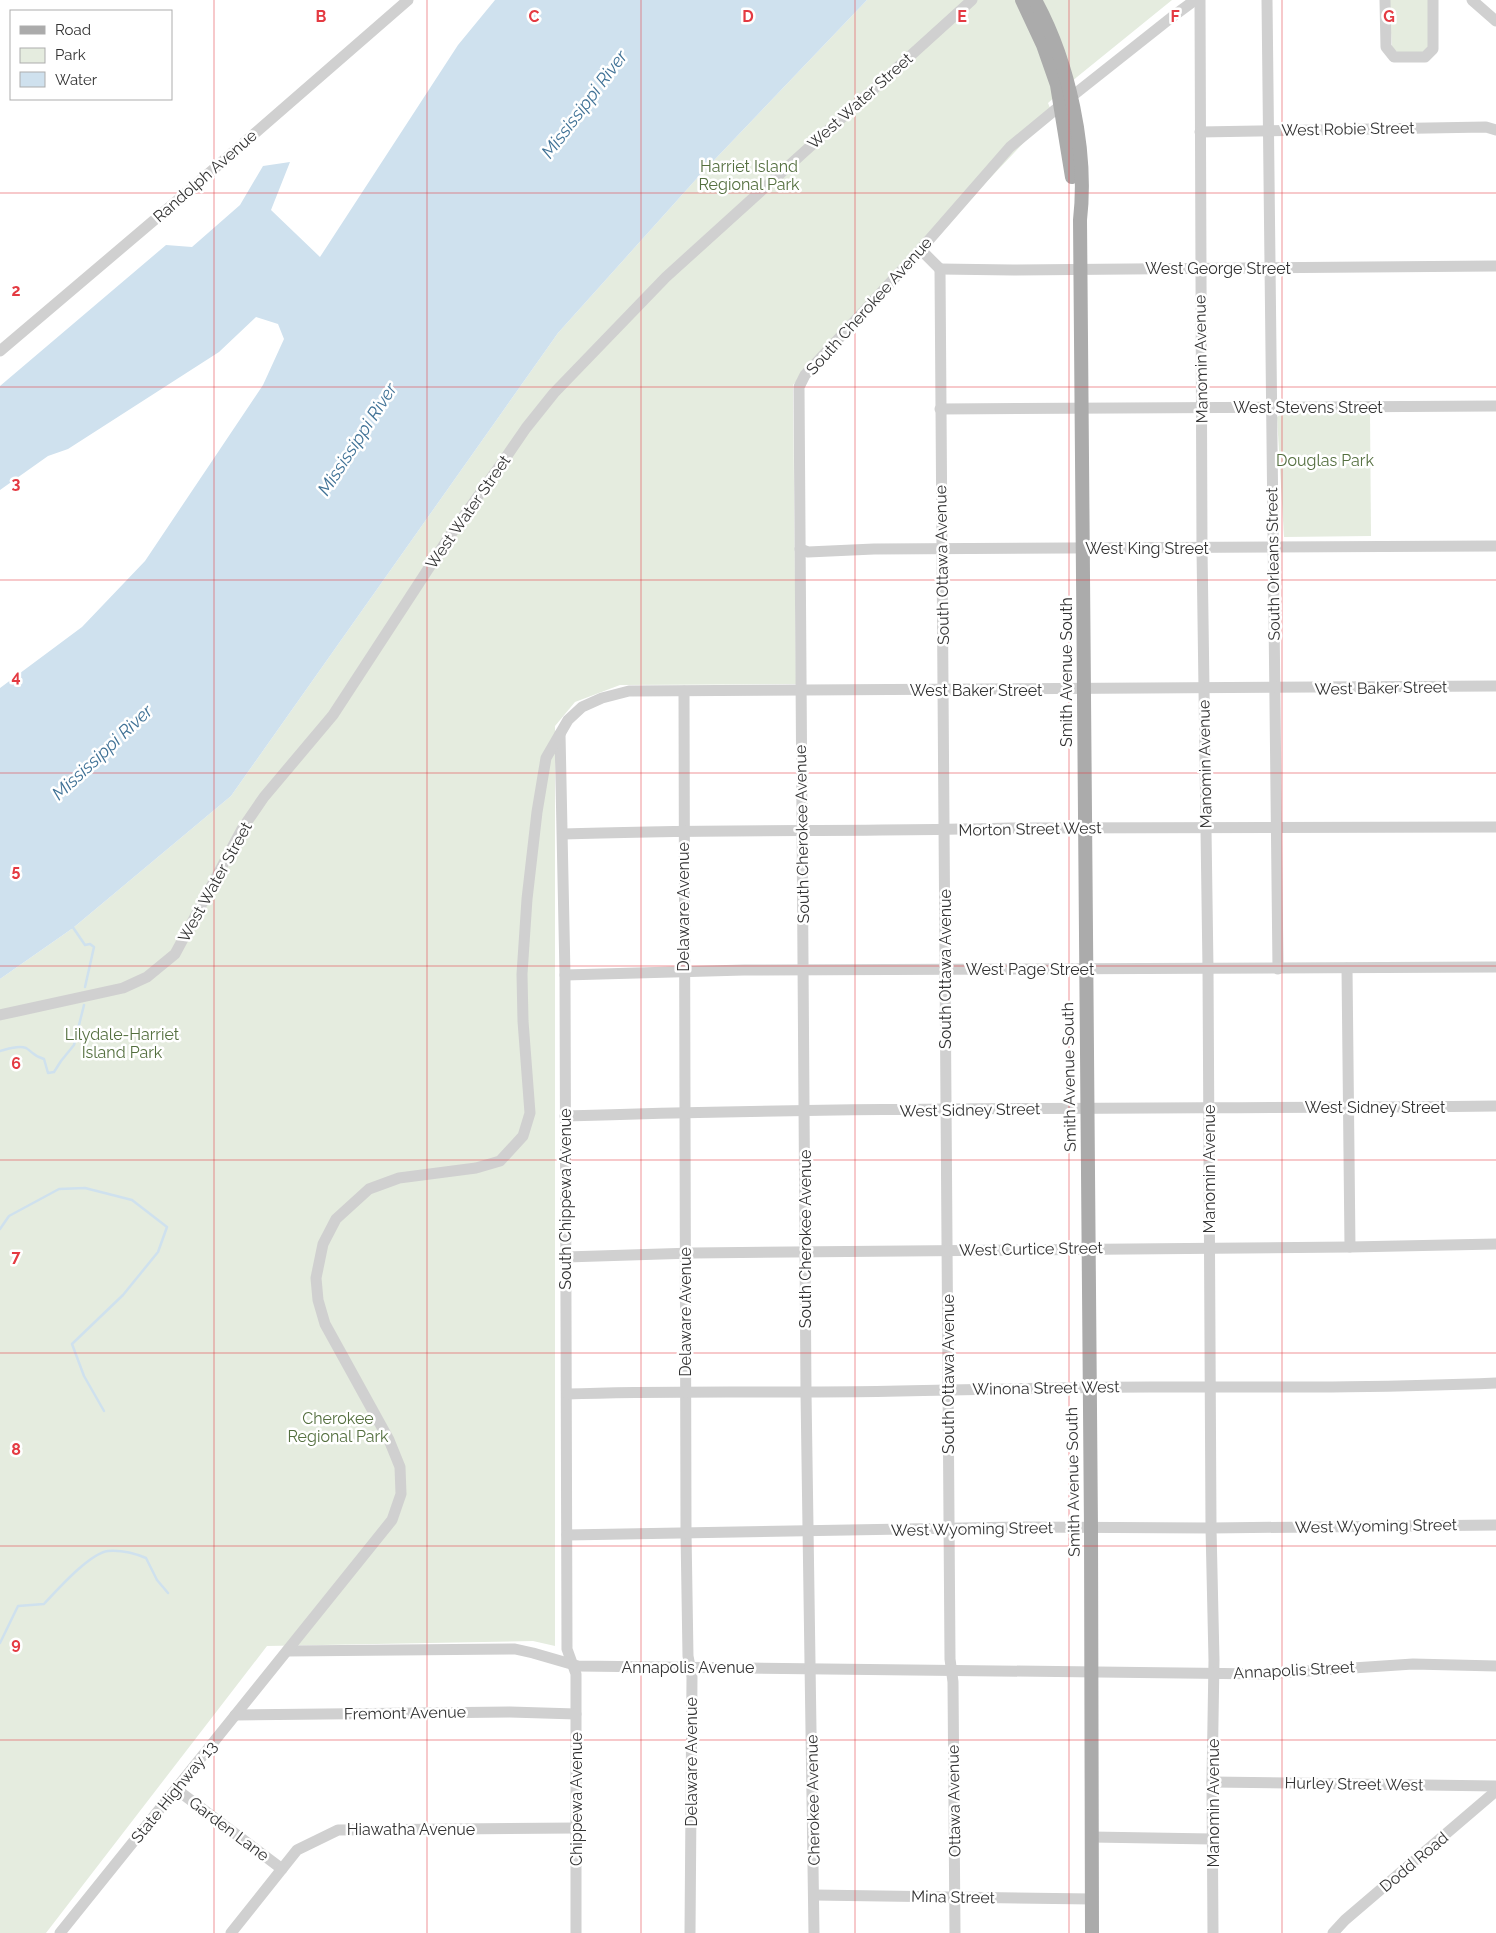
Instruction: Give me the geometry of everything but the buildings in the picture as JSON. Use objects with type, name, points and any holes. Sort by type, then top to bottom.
[{"type":"main road","name":"Smith Avenue South","points":[[1022,0],[1061,81]]},
{"type":"main road","name":"Smith Avenue South","points":[[1035,0],[1043,14],[1066,101],[1077,122],[1082,201],[1080,220],[1080,410],[1090,1388],[1092,1933]]},
{"type":"street","name":"Randolph Avenue","points":[[0,351],[193,187],[408,0]]},
{"type":"street","name":"West Water Street","points":[[0,1015],[123,988],[147,977],[175,954],[217,874],[242,830],[264,797],[333,715],[450,534],[526,428],[554,393],[666,277],[972,0]]},
{"type":"street","name":"South Cherokee Avenue","points":[[811,1668],[806,1392],[799,387],[801,381],[920,250],[1010,146],[1172,16],[1195,0]]},
{"type":"street","name":"Manomin Avenue","points":[[1200,0],[1202,549],[1208,969],[1211,1528],[1214,1674],[1212,1782],[1213,1933]]},
{"type":"street","name":"South Orleans Street","points":[[1267,0],[1278,969]]},
{"type":"street","points":[[1385,0],[1386,47],[1394,57],[1410,58],[1425,57],[1433,49],[1433,0]]},
{"type":"street","points":[[1472,0],[1496,21]]},
{"type":"street","name":"West Robie Street","points":[[1200,132],[1486,127],[1496,130]]},
{"type":"street","points":[[920,250],[940,269]]},
{"type":"street","name":"West George Street","points":[[940,269],[1496,266]]},
{"type":"street","name":"South Ottawa Avenue","points":[[940,269],[951,1670]]},
{"type":"street","name":"West Stevens Street","points":[[940,409],[1080,410],[1496,406]]},
{"type":"street","name":"West King Street","points":[[800,549],[808,552],[942,549],[1496,546]]},
{"type":"street","name":"West Baker Street","points":[[287,1651],[392,1520],[401,1494],[400,1466],[389,1440],[325,1324],[318,1300],[316,1278],[323,1244],[336,1219],[372,1187],[399,1178],[476,1168],[500,1161],[523,1136],[530,1113],[522,984],[527,899],[537,812],[546,758],[560,731],[568,720],[582,707],[602,698],[629,691],[1274,689],[1496,686]]},
{"type":"street","name":"Delaware Avenue","points":[[684,691],[683,971],[686,1532],[688,1656],[692,1677],[690,1933]]},
{"type":"street","name":"South Chippewa Avenue","points":[[560,731],[565,975],[567,1653],[573,1666]]},
{"type":"street","name":"Morton Street West","points":[[563,834],[801,830],[1496,827]]},
{"type":"street","name":"West Page Street","points":[[565,975],[683,971],[1496,967]]},
{"type":"street","points":[[1347,968],[1350,1247]]},
{"type":"street","name":"West Sidney Street","points":[[565,1116],[685,1112],[1496,1106]]},
{"type":"street","name":"West Curtice Street","points":[[566,1257],[685,1253],[1496,1244]]},
{"type":"street","name":"Winona Street West","points":[[567,1394],[948,1390],[1017,1387],[1446,1386],[1496,1383]]},
{"type":"street","name":"West Wyoming Street","points":[[567,1535],[808,1530],[950,1530],[1018,1527],[1091,1528],[1150,1526],[1211,1528],[1496,1525]]},
{"type":"street","name":"Annapolis Avenue","points":[[287,1651],[515,1650],[540,1654],[573,1666],[1091,1672]]},
{"type":"street","name":"State Highway 13","points":[[60,1933],[287,1651]]},
{"type":"street","name":"Annapolis Street","points":[[1091,1672],[1293,1673],[1413,1664],[1496,1666]]},
{"type":"street","name":"Chippewa Avenue","points":[[573,1666],[576,1674],[576,1933]]},
{"type":"street","name":"Cherokee Avenue","points":[[811,1668],[814,1933]]},
{"type":"street","name":"Ottawa Avenue","points":[[951,1670],[953,1682],[954,1933]]},
{"type":"street","name":"Fremont Avenue","points":[[235,1715],[510,1712],[576,1714]]},
{"type":"street","name":"Hurley Street West","points":[[1212,1782],[1496,1786]]},
{"type":"street","name":"Garden Lane","points":[[176,1789],[282,1869]]},
{"type":"street","name":"Dodd Road","points":[[1333,1933],[1496,1792]]},
{"type":"street","name":"Hiawatha Avenue","points":[[231,1933],[297,1850],[338,1830],[576,1828]]},
{"type":"street","points":[[1092,1837],[1212,1839]]},
{"type":"street","name":"Mina Street","points":[[814,1895],[1092,1899]]},
{"type":"green space","name":"Cherokee Regional Park","points":[[867,0],[1172,0],[1048,103],[1052,113],[793,385],[796,684],[620,685],[575,702],[555,726],[555,1646],[533,1641],[267,1646],[46,1933],[0,1933],[0,979],[73,928],[231,796],[558,333],[699,176]]},
{"type":"green space","points":[[1389,0],[1428,0],[1428,47],[1423,52],[1397,52],[1392,48]]},
{"type":"green space","name":"Douglas Park","points":[[1370,412],[1371,536],[1284,537],[1277,417],[1282,413]]},
{"type":"water","name":"Mississippi River","points":[[495,0],[867,0],[699,176],[558,333],[231,796],[73,928],[0,979],[0,688],[82,627],[145,561],[263,385],[284,339],[278,324],[256,317],[219,352],[68,449],[48,456],[0,490],[0,386],[166,245],[192,247],[240,205],[263,166],[290,162],[271,210],[320,257],[458,45]]},
{"type":"waterway","points":[[72,926],[85,945],[90,944],[94,947],[85,987]]},
{"type":"waterway","points":[[0,1051],[16,1047],[26,1048],[44,1059],[48,1073],[54,1072],[74,1045],[84,1005]]},
{"type":"waterway","points":[[0,1229],[9,1216],[59,1189],[85,1188],[132,1200],[167,1227],[158,1252],[123,1295],[72,1344],[84,1376],[104,1411]]},
{"type":"waterway","points":[[0,1643],[18,1606],[44,1604],[83,1565],[101,1553],[118,1551],[146,1558],[157,1580],[168,1593]]},
{"type":"park label","name":"Harriet Island Regional Park","points":[[749,175]]},
{"type":"park label","name":"Lilydale-Harriet Island Park","points":[[122,1043]]}]
